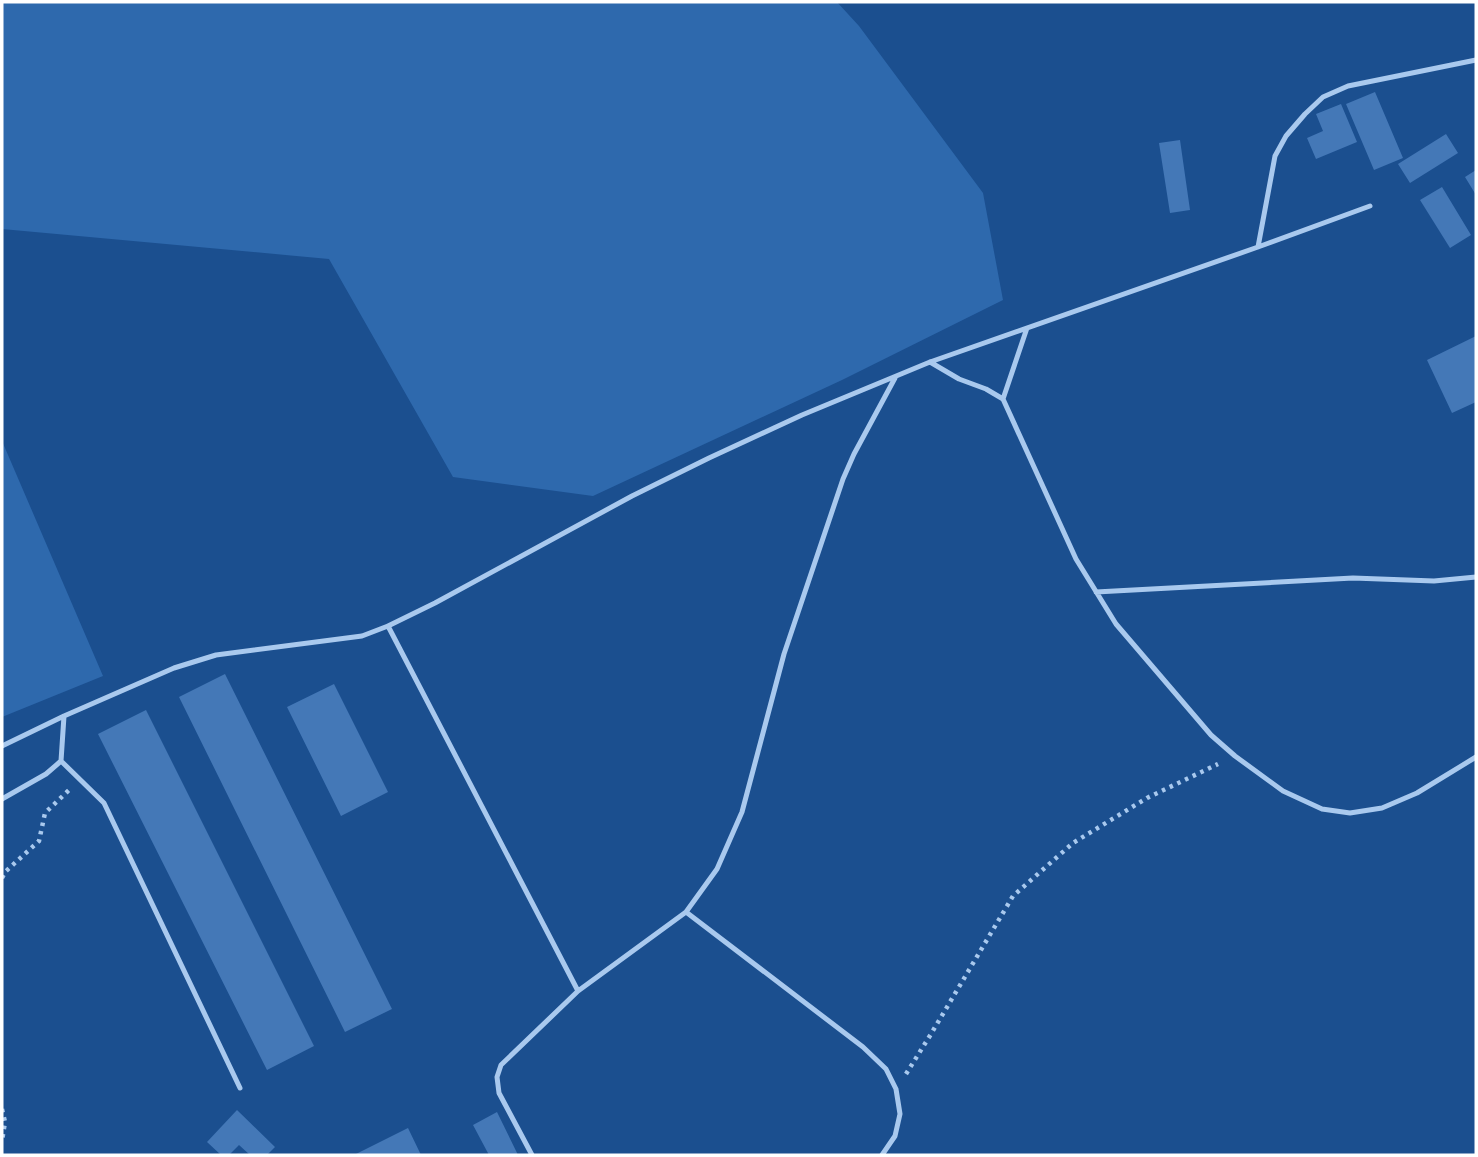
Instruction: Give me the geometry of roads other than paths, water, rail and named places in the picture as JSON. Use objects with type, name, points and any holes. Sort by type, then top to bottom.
[{"type":"lane","points":[[1258,247],[1275,156],[1286,136],[1323,97],[1348,86],[1476,60]]},
{"type":"lane","points":[[2,746],[174,668],[216,655],[362,636],[388,626],[632,496],[802,415],[930,362],[1370,206]]},
{"type":"lane","points":[[1003,399],[1027,328]]},
{"type":"lane","points":[[930,362],[1003,399],[1076,559],[1116,624],[1210,735],[1283,791],[1322,809],[1350,813],[1382,808],[1417,793],[1476,757]]},
{"type":"lane","points":[[532,1155],[499,1093],[497,1077],[501,1065],[578,991],[686,912],[717,869],[742,813],[784,654],[843,479],[895,378]]},
{"type":"lane","points":[[1096,592],[1353,578],[1434,581],[1476,577]]},
{"type":"lane","points":[[388,626],[578,991]]},
{"type":"lane","points":[[2,799],[46,774],[61,761],[64,716]]},
{"type":"lane","points":[[61,761],[104,803],[240,1088]]},
{"type":"lane","points":[[686,912],[863,1046],[886,1069],[896,1090],[900,1114],[895,1136],[881,1155]]}]
